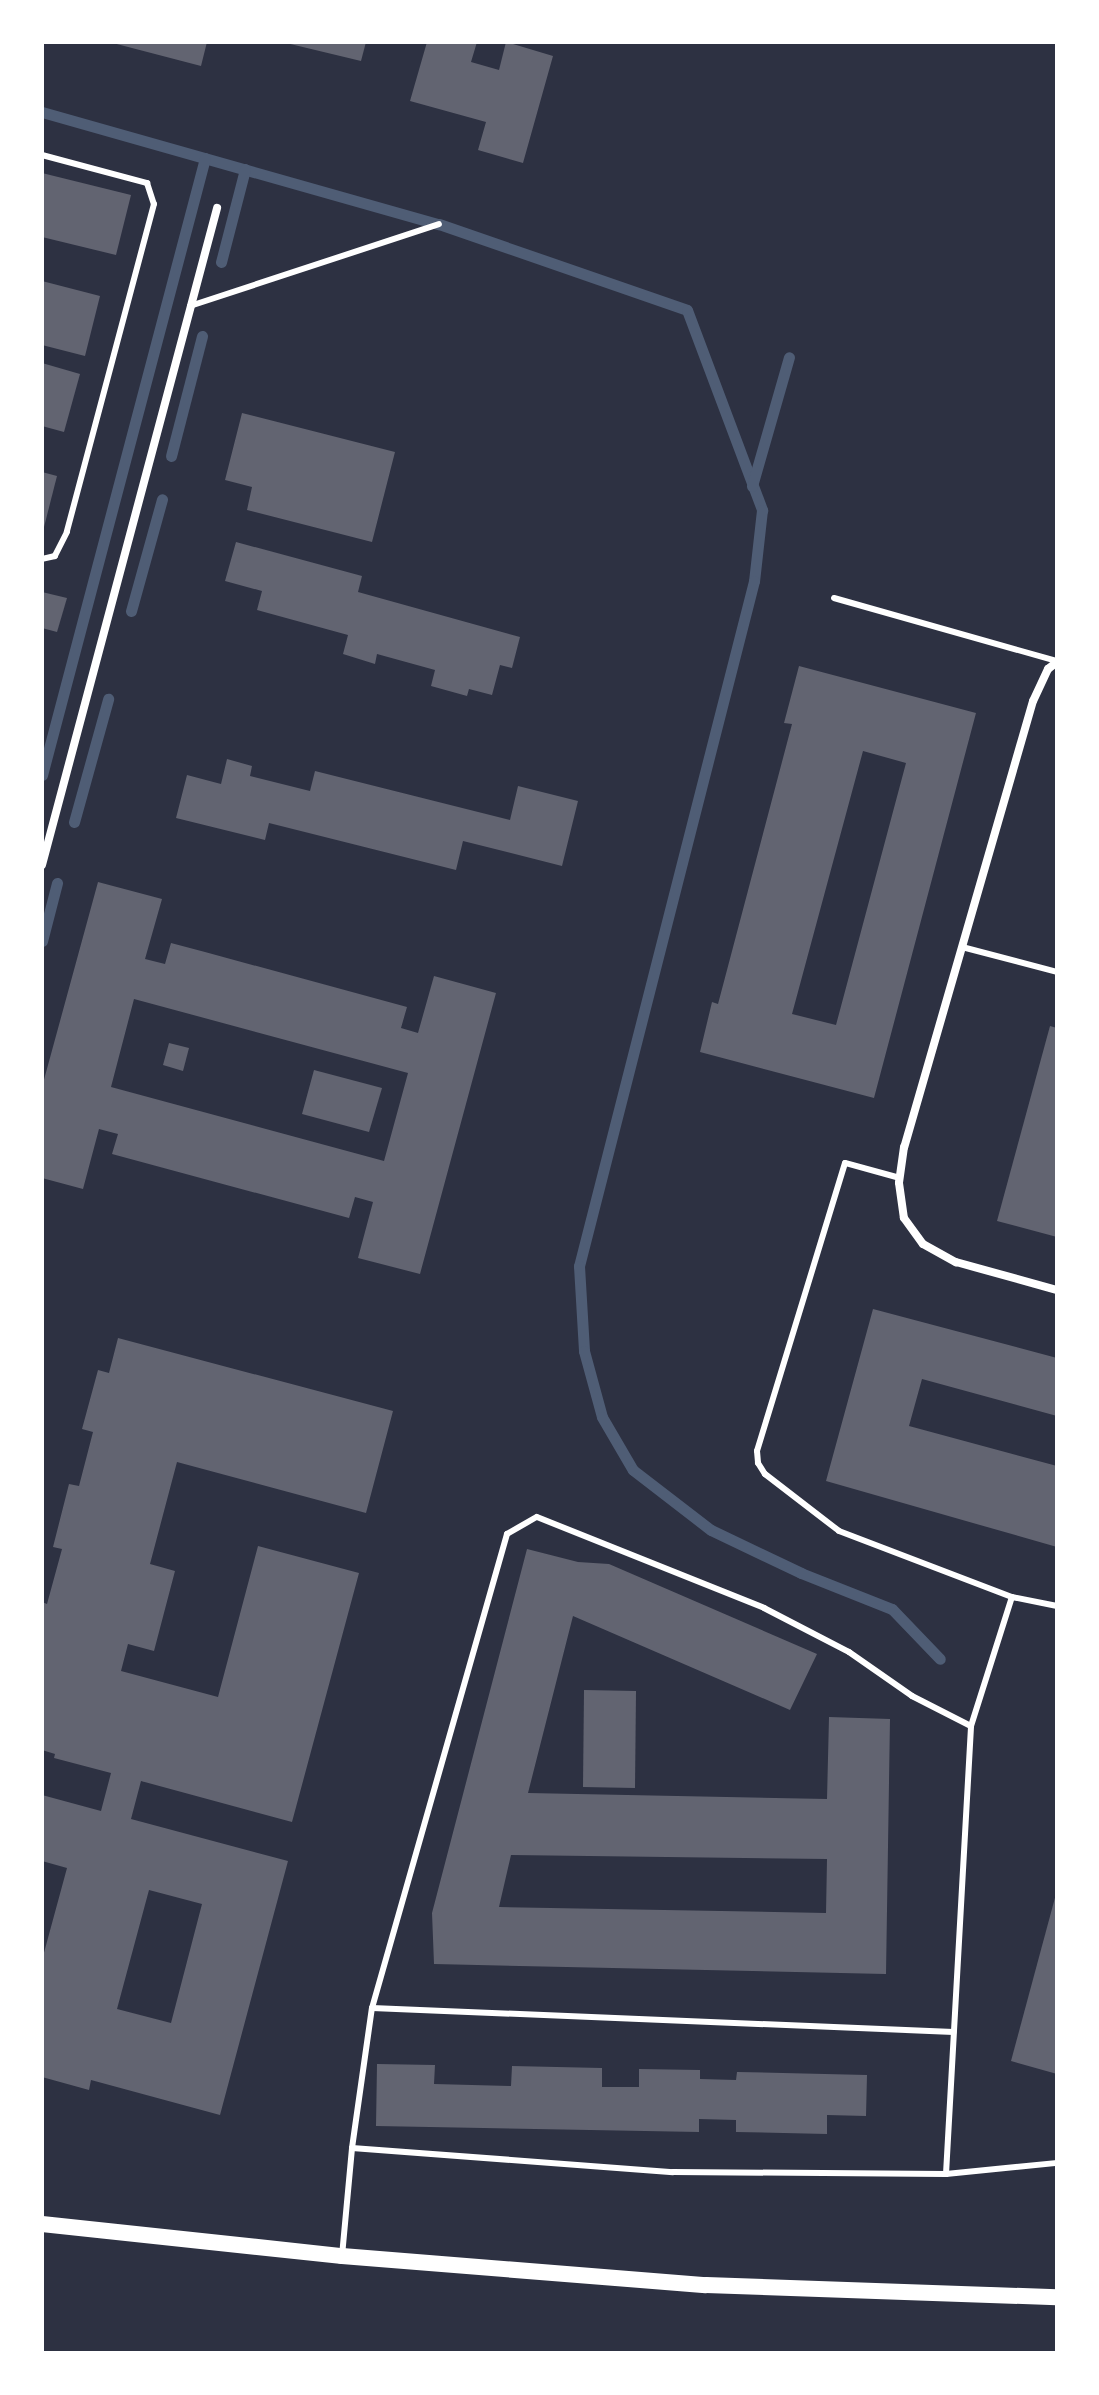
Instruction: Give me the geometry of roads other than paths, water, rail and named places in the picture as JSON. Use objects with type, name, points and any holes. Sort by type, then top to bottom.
[{"type":"main road","points":[[42,2224],[342,2256],[706,2285],[1057,2297]]},
{"type":"street","points":[[42,865],[217,208]]},
{"type":"street","points":[[1057,662],[1048,669],[1033,701],[904,1147],[900,1178],[904,1218],[923,1244],[956,1262],[1057,1290]]},
{"type":"lane","points":[[42,155],[147,183],[154,204],[67,532],[55,556],[42,559]]},
{"type":"lane","points":[[190,306],[439,224]]},
{"type":"lane","points":[[834,598],[1057,662]]},
{"type":"lane","points":[[962,947],[1057,972]]},
{"type":"lane","points":[[900,1178],[845,1163],[757,1451],[758,1463],[765,1474],[839,1531],[1012,1597],[1057,1606]]},
{"type":"lane","points":[[342,2256],[352,2148],[372,2008],[507,1534],[537,1517],[764,1608],[849,1652],[912,1696],[971,1726]]},
{"type":"lane","points":[[946,2174],[971,1726],[1012,1597]]},
{"type":"lane","points":[[372,2008],[954,2032]]},
{"type":"lane","points":[[352,2148],[673,2172],[946,2174],[1057,2163]]},
{"type":"waterway","points":[[42,112],[439,224],[687,310],[762,510],[754,581],[579,1266],[584,1351],[602,1417],[633,1470],[711,1530],[801,1573],[892,1609],[940,1659]]},
{"type":"waterway","points":[[42,775],[205,158]]},
{"type":"waterway","points":[[221,262],[245,169]]},
{"type":"waterway","points":[[171,456],[202,336]]},
{"type":"waterway","points":[[752,486],[789,357]]},
{"type":"waterway","points":[[131,611],[162,499]]},
{"type":"waterway","points":[[74,822],[108,699]]},
{"type":"waterway","points":[[42,941],[57,883]]}]
